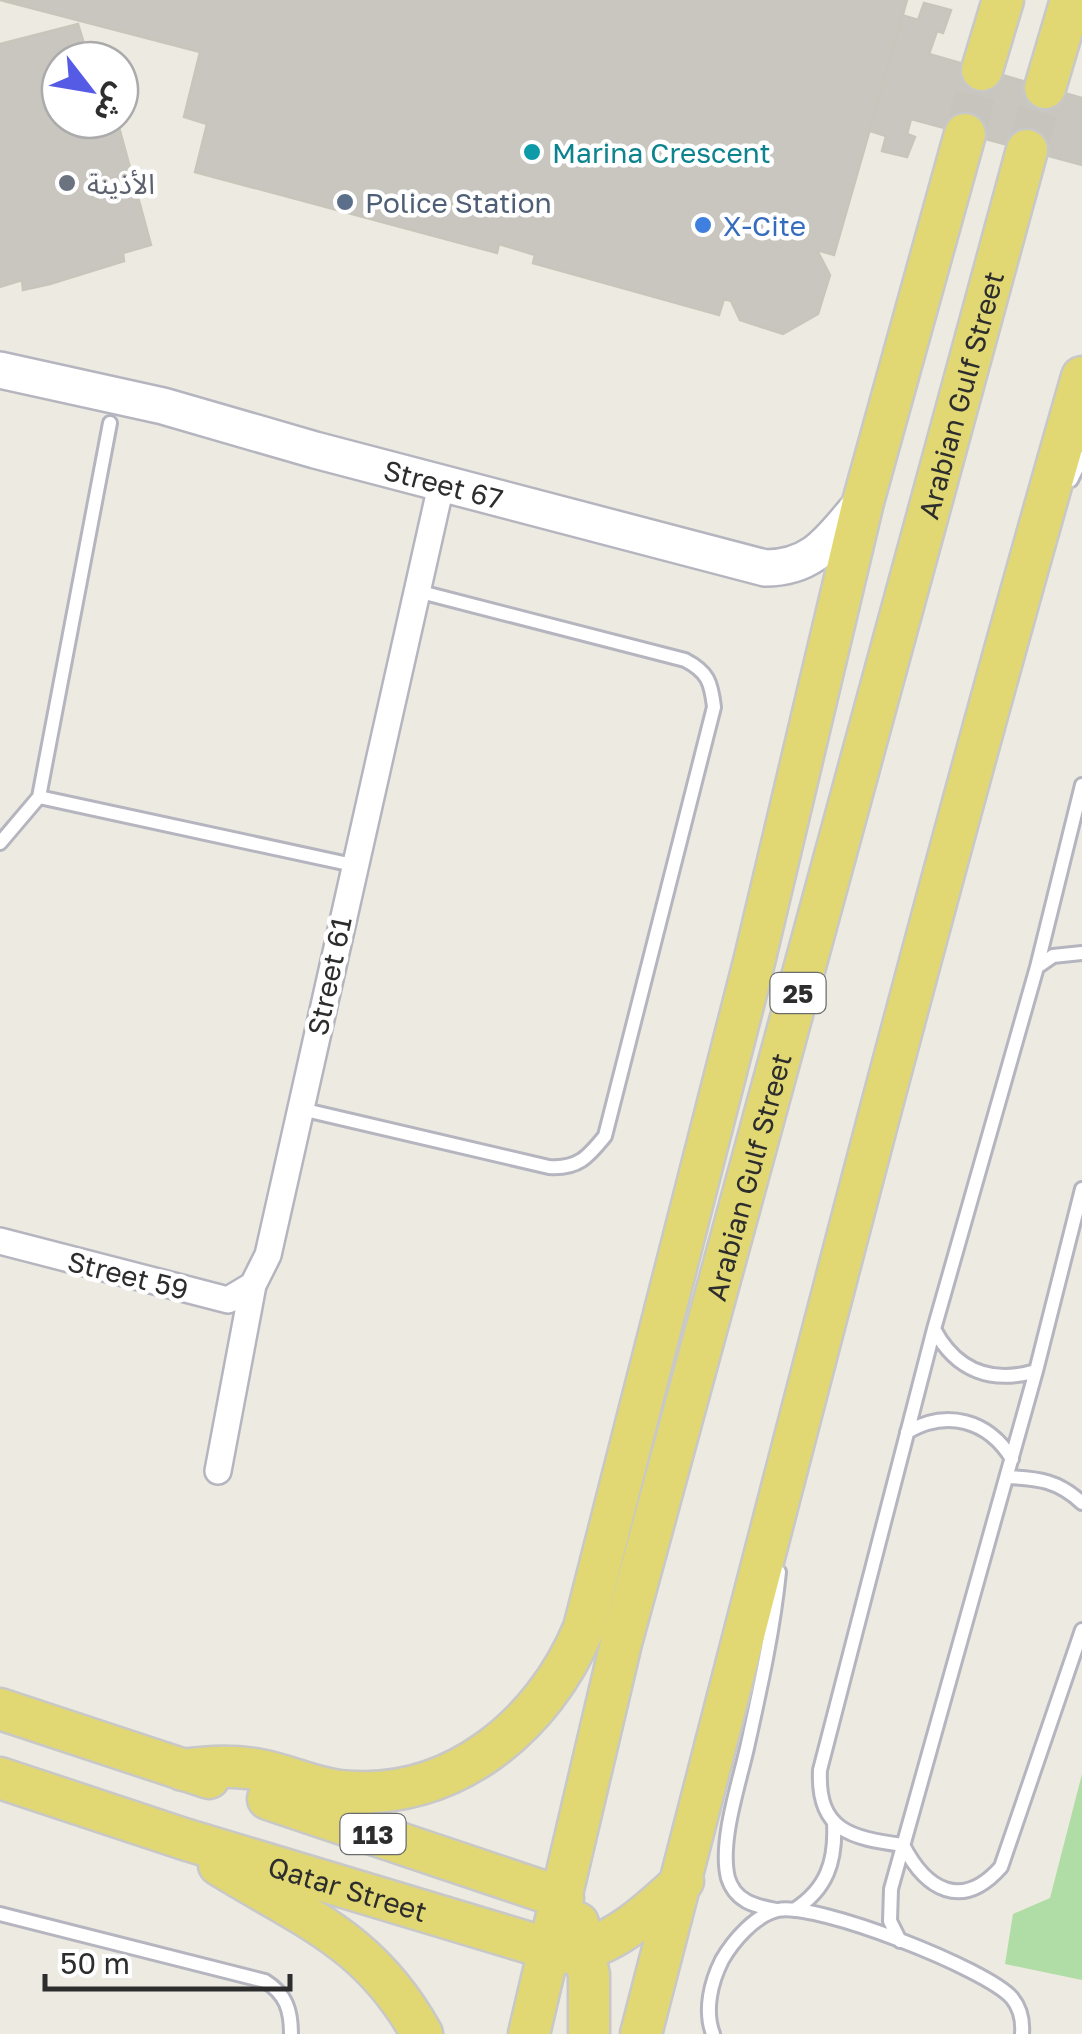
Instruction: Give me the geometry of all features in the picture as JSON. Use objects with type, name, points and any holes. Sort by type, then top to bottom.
[{"type":"main road","points":[[982,70],[1002,0]]},
{"type":"main road","points":[[1046,88],[1070,0]]},
{"type":"main road","points":[[183,1770],[233,1766],[314,1786],[370,1792],[398,1789],[455,1772],[510,1736],[535,1712],[572,1658],[592,1597],[755,958],[863,502],[964,134]]},
{"type":"main road","name":"Arabian Gulf Street","points":[[563,1898],[622,1643],[1027,150]]},
{"type":"main road","points":[[641,2034],[791,1445],[1028,562],[1082,376]]},
{"type":"main road","points":[[736,1220],[755,958]]},
{"type":"main road","points":[[592,1597],[681,1423]]},
{"type":"main road","name":"Qatar Street","points":[[0,1709],[563,1898]]},
{"type":"main road","name":"Qatar Street","points":[[0,1778],[184,1839],[568,1950]]},
{"type":"main road","points":[[184,1839],[357,1950],[405,2004],[422,2034]]},
{"type":"main road","points":[[568,1950],[638,1920],[683,1881]]},
{"type":"main road","points":[[529,2034],[578,1922],[563,1898]]},
{"type":"main road","points":[[568,1950],[590,1988],[589,2034]]},
{"type":"street","name":"Street 67","points":[[0,370],[163,406],[764,568],[800,564],[817,554],[863,502]]},
{"type":"street","name":"Street 61","points":[[218,1471],[253,1285],[268,1255],[442,482]]},
{"type":"street","name":"Street 59","points":[[0,1242],[228,1300],[253,1285]]},
{"type":"lane","points":[[0,843],[39,797],[110,423]]},
{"type":"lane","points":[[1028,562],[1082,458]]},
{"type":"lane","points":[[301,1109],[549,1168],[569,1168],[586,1160],[605,1136],[714,707],[711,680],[685,660],[418,591]]},
{"type":"lane","points":[[794,1910],[825,1880],[834,1853],[834,1823],[822,1798],[820,1770],[934,1329],[1037,967],[1082,789]]},
{"type":"lane","points":[[39,797],[353,865]]},
{"type":"lane","points":[[1037,967],[1053,956],[1082,953]]},
{"type":"lane","points":[[900,1941],[890,1921],[889,1899],[902,1845],[1012,1459],[1082,1189]]},
{"type":"lane","points":[[934,1329],[942,1345],[968,1368],[1002,1378],[1036,1371]]},
{"type":"lane","points":[[907,1432],[922,1423],[957,1420],[990,1432],[1012,1459]]},
{"type":"lane","points":[[791,1445],[773,1627],[730,1824],[729,1881],[750,1906],[831,1916],[900,1941],[982,1978],[1010,1996],[1022,2019],[1023,2034]]},
{"type":"lane","points":[[1007,1476],[1040,1478],[1056,1484],[1082,1503]]},
{"type":"lane","points":[[834,1823],[855,1837],[902,1845],[918,1872],[940,1888],[968,1890],[980,1886],[1002,1867],[1082,1630]]},
{"type":"lane","points":[[713,2034],[708,2011],[716,1972],[739,1936],[776,1910]]},
{"type":"lane","points":[[0,1914],[265,1982],[282,1994],[286,2002],[291,2034]]},
{"type":"green space","points":[[1082,1774],[1082,1980],[1005,1964],[1013,1914],[1050,1898]]},
{"type":"building","name":"Marina Crescent","points":[[0,0],[907,0],[834,255],[817,250],[830,275],[818,314],[783,334],[740,320],[731,301],[724,299],[719,315],[533,263],[535,255],[499,244],[497,253],[195,172],[207,124],[184,117],[200,52]]},
{"type":"building","name":"Marina Crescent","points":[[0,0],[907,0],[834,255],[817,250],[830,275],[818,314],[783,334],[740,320],[731,301],[724,299],[719,315],[533,263],[535,255],[499,244],[497,253],[195,172],[207,124],[184,117],[200,52]]},
{"type":"building","points":[[924,3],[951,10],[943,33],[937,31],[929,54],[1082,98],[1082,165],[911,119],[907,134],[915,137],[907,157],[882,151],[886,136],[870,131],[902,15],[918,20]]},
{"type":"building","name":"الأذينة","points":[[78,24],[83,40],[40,40],[40,140],[122,140],[151,245],[123,253],[124,261],[50,284],[23,290],[22,280],[0,287],[0,44]]},
{"type":"tunnel","points":[[965,134],[982,70]]},
{"type":"tunnel","points":[[1027,150],[1045,88]]},
{"type":"place","name":"Marina Crescent","points":[[532,152]]},
{"type":"place","name":"الأذينة","points":[[67,183]]},
{"type":"place","name":"Police Station","points":[[345,202]]},
{"type":"place","name":"X-Cite","points":[[703,225]]}]
